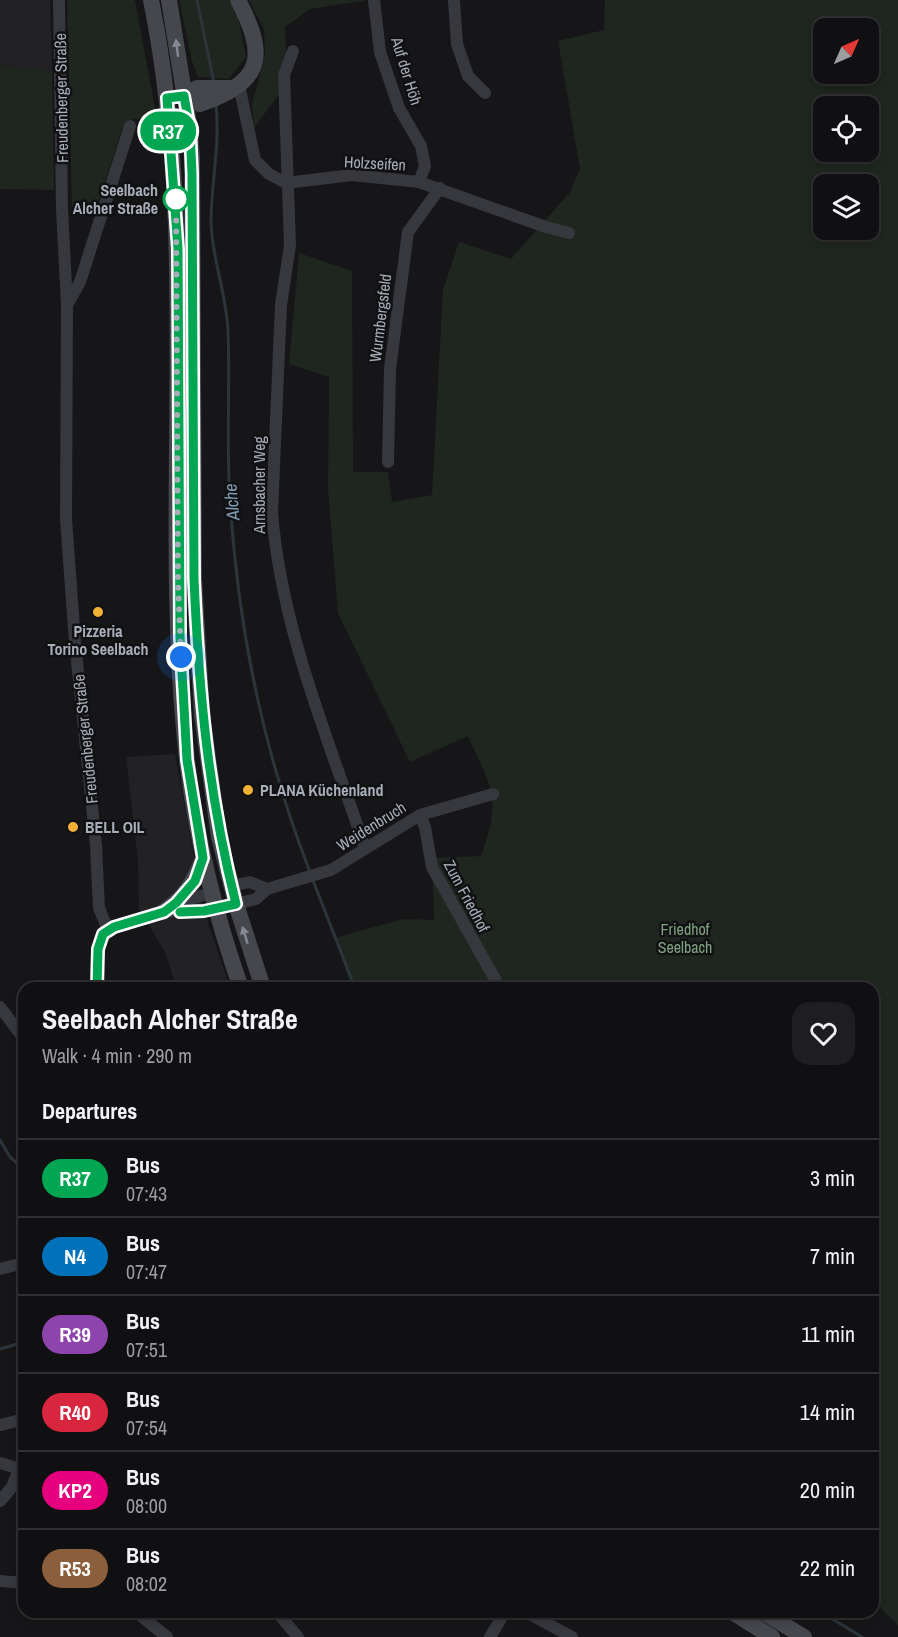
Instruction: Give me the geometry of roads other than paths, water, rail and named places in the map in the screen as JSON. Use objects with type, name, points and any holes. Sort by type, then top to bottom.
[{"type":"main road","points":[[151,0],[176,97],[189,123],[192,167],[194,579],[196,638],[210,789],[231,886],[261,982]]},
{"type":"main road","points":[[169,0],[176,97],[180,637],[187,760],[211,893],[239,982]]},
{"type":"main road","points":[[176,97],[200,104],[205,95],[231,89],[252,71],[258,52],[251,27],[238,0]]},
{"type":"main road","points":[[170,907],[195,881],[203,858]]},
{"type":"main road","points":[[211,893],[231,886]]},
{"type":"main road","points":[[215,909],[236,904]]},
{"type":"main road","points":[[742,1618],[772,1637]]},
{"type":"main road","points":[[773,1618],[804,1637]]},
{"type":"street","name":"Freudenberger Straße","points":[[59,0],[62,209],[67,305],[66,519],[96,845],[99,908],[108,930]]},
{"type":"street","name":"Auf der Höh","points":[[374,0],[384,63],[399,108],[421,146],[425,166],[419,182]]},
{"type":"street","points":[[454,0],[458,44],[468,76],[485,93]]},
{"type":"street","name":"Arnsbacher Weg","points":[[293,51],[284,75],[286,183],[290,244],[281,305],[272,512],[274,536],[289,615],[302,661],[365,848]]},
{"type":"street","points":[[231,89],[255,160],[269,174],[286,183]]},
{"type":"street","name":"Freudenberger Straße","points":[[67,305],[80,282],[130,126]]},
{"type":"street","name":"Holzseifen","points":[[286,183],[352,176],[419,182],[569,233]]},
{"type":"street","name":"Wurmbergsfeld","points":[[388,462],[390,369],[408,232],[440,188]]},
{"type":"street","name":"Weidenbruch","points":[[236,904],[256,899],[267,889],[311,877],[341,864],[420,815],[493,794]]},
{"type":"street","name":"Zum Friedhof","points":[[420,815],[425,827],[432,867],[497,982]]},
{"type":"street","name":"Weidenbruch","points":[[231,886],[250,882],[267,889]]},
{"type":"street","points":[[97,982],[98,949],[100,940],[108,930],[211,893]]},
{"type":"street","points":[[170,907],[215,909]]},
{"type":"street","points":[[0,1007],[18,1031]]},
{"type":"street","points":[[0,1269],[18,1264]]},
{"type":"street","points":[[1,1425],[18,1421]]},
{"type":"street","points":[[0,1463],[18,1469]]},
{"type":"street","points":[[0,1501],[18,1477]]},
{"type":"street","points":[[0,1581],[18,1582]]},
{"type":"street","points":[[143,1618],[167,1637]]},
{"type":"street","points":[[282,1618],[298,1637]]},
{"type":"street","points":[[490,1637],[501,1618]]},
{"type":"street","points":[[537,1618],[572,1637]]},
{"type":"waterway","name":"Alche","points":[[197,0],[214,83]]},
{"type":"waterway","name":"Alche","points":[[216,105],[216,147],[211,218],[213,246],[228,330],[229,479],[237,580],[253,679],[264,728],[310,872]]},
{"type":"waterway","name":"Alche","points":[[312,878],[353,982]]},
{"type":"waterway","points":[[0,1140],[10,1157],[18,1164]]},
{"type":"waterway","points":[[0,1349],[18,1344]]},
{"type":"waterway","name":"Alche","points":[[831,1618],[862,1637]]},
{"type":"place","name":"Seelbach Alcher Straße","points":[[176,199]]},
{"type":"place","name":"Pizzeria Torino Seelbach","points":[[98,612]]},
{"type":"place","name":"PLANA Küchenland","points":[[248,790]]},
{"type":"place","name":"BELL OIL","points":[[73,827]]},
{"type":"park label","name":"Friedhof Seelbach","points":[[685,938]]}]
